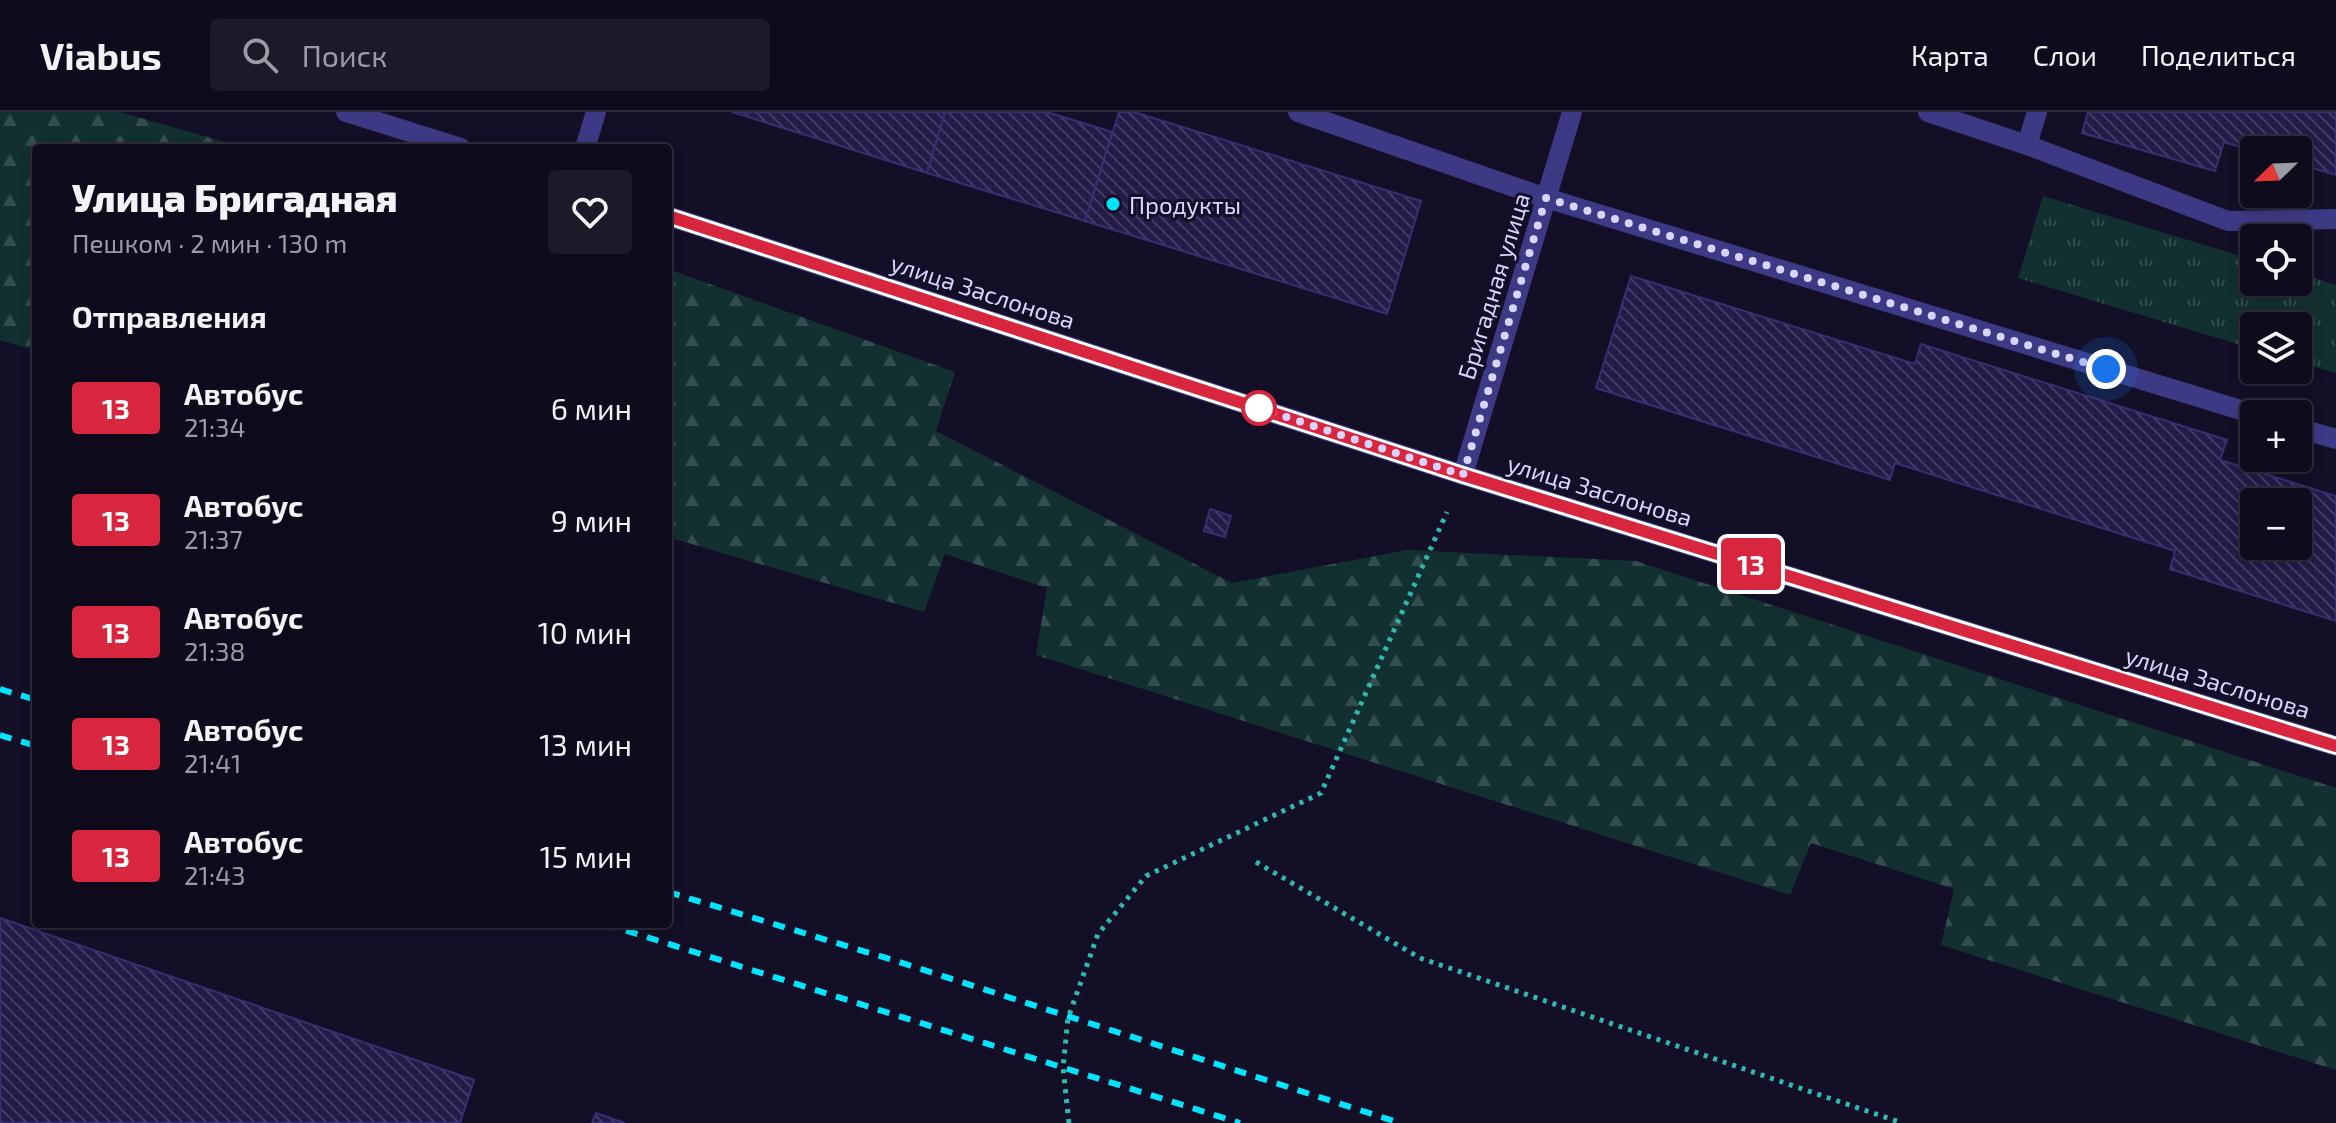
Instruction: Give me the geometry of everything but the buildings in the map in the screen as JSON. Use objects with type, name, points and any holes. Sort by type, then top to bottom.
[{"type":"street","points":[[346,112],[448,144]]},
{"type":"street","points":[[586,144],[596,112]]},
{"type":"street","points":[[1298,112],[1546,198],[2240,410]]},
{"type":"street","name":"Бригадная улица","points":[[1463,475],[1572,112]]},
{"type":"street","points":[[1928,112],[2027,145],[2228,221],[2336,219]]},
{"type":"street","points":[[2027,145],[2037,112]]},
{"type":"street","name":"улица Заслонова","points":[[672,217],[1463,475],[2336,746]]},
{"type":"street","points":[[2312,432],[2336,439]]},
{"type":"path","points":[[1069,1123],[1063,1068],[1068,1018],[1098,934],[1146,876],[1321,793],[1463,475]]},
{"type":"path","points":[[1256,862],[1420,958],[1902,1123]]},
{"type":"green space","points":[[0,112],[120,112],[232,144],[32,144],[32,350],[0,340]]},
{"type":"green space","points":[[2043,196],[2240,256],[2240,296],[2312,296],[2312,277],[2336,285],[2336,373],[2312,366],[2312,312],[2240,312],[2240,345],[2018,278]]},
{"type":"green space","points":[[672,270],[955,372],[936,431],[1232,583],[1407,550],[1636,561],[2336,788],[2336,1070],[1941,945],[1954,889],[1811,843],[1790,895],[1036,655],[1047,588],[945,554],[924,612],[672,538]]},
{"type":"railway","points":[[0,689],[32,699]]},
{"type":"railway","points":[[0,735],[32,745]]},
{"type":"railway","points":[[672,893],[896,961],[1400,1123]]},
{"type":"railway","points":[[618,928],[1240,1123]]},
{"type":"bus line","name":"13","points":[[672,217],[1463,475],[2336,746]]},
{"type":"place","name":"Продукты","points":[[1113,204]]},
{"type":"route","points":[[1259,408],[1463,475],[1546,198],[2106,369]]}]
